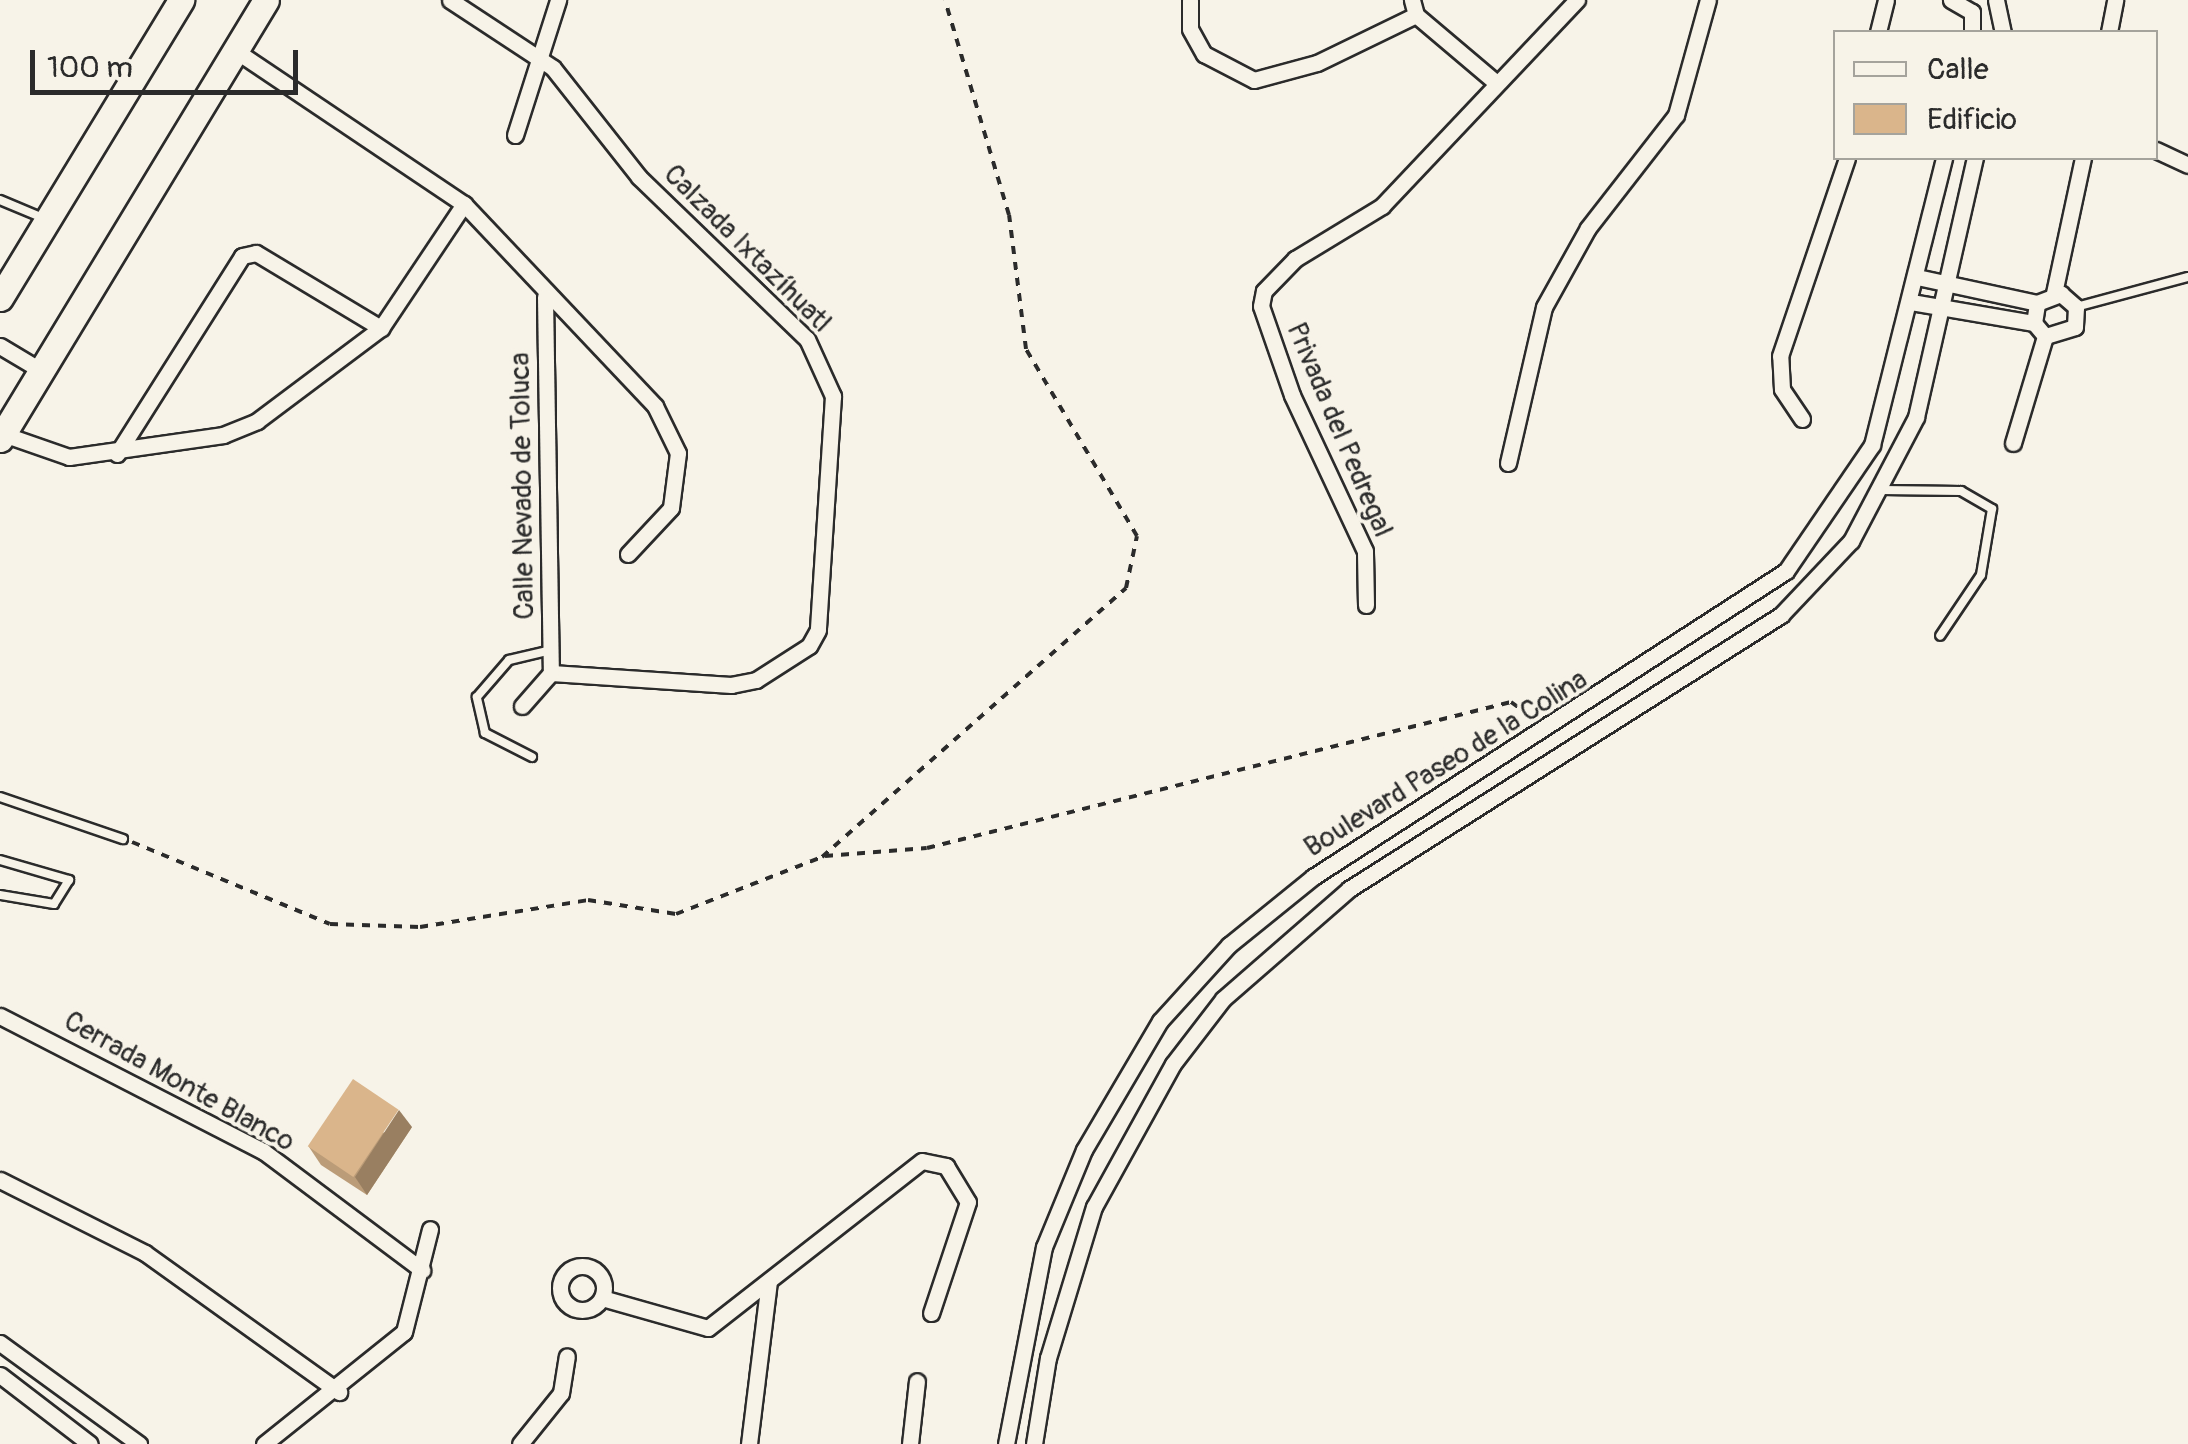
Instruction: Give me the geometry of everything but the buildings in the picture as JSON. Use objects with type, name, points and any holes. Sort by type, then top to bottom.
[{"type":"main road","points":[[0,298],[181,0]]},
{"type":"main road","points":[[2,437],[266,0]]},
{"type":"street","name":"Calzada Ixtazíhuatl","points":[[450,0],[540,56],[639,177],[807,339],[834,396],[818,630],[808,646],[756,680],[732,685],[551,673]]},
{"type":"street","points":[[515,136],[558,0]]},
{"type":"street","points":[[1190,0],[1190,28],[1204,54],[1254,80],[1317,63],[1414,8],[1492,80],[1577,0]]},
{"type":"street","points":[[1508,463],[1544,307],[1588,228],[1676,115],[1708,0]]},
{"type":"street","points":[[1878,30],[1886,0]]},
{"type":"street","points":[[1950,0],[1972,12]]},
{"type":"street","points":[[1972,12],[1988,0]]},
{"type":"street","points":[[1996,0],[2002,30]]},
{"type":"street","points":[[2109,30],[2115,0]]},
{"type":"street","points":[[1972,12],[1972,30]]},
{"type":"street","points":[[236,52],[464,204],[545,298],[670,428],[678,453],[671,508],[628,554]]},
{"type":"street","name":"Privada del Pedregal","points":[[1366,605],[1365,551],[1292,395],[1260,306],[1264,291],[1295,259],[1382,206],[1492,80]]},
{"type":"street","points":[[2158,151],[2188,165]]},
{"type":"street","points":[[1802,419],[1782,388],[1780,356],[1845,160]]},
{"type":"street","name":"Boulevard Paseo de la Colina","points":[[1006,1444],[1034,1282],[1084,1150],[1129,1067],[1192,984],[1300,887],[1694,636],[1802,552],[1872,445],[1944,160]]},
{"type":"street","name":"Boulevard Paseo de la Colina","points":[[1034,1444],[1066,1293],[1109,1176],[1173,1064],[1278,946],[1410,848],[1781,615],[1852,541],[1882,490],[1916,416],[1975,160]]},
{"type":"street","points":[[1916,277],[2037,303],[2054,293],[2083,160]]},
{"type":"street","points":[[2,437],[69,457],[117,454],[257,421],[381,328],[464,204]]},
{"type":"street","points":[[117,454],[242,256],[256,253],[381,328]]},
{"type":"street","points":[[2046,336],[2071,332],[2076,307],[2054,293]]},
{"type":"street","name":"Calle Nevado de Toluca","points":[[545,298],[551,673]]},
{"type":"street","points":[[1910,302],[2034,322],[2046,336]]},
{"type":"street","points":[[2034,322],[2037,303]]},
{"type":"street","points":[[2013,442],[2046,336]]},
{"type":"street","points":[[0,346],[42,371]]},
{"type":"street","points":[[522,706],[551,673]]},
{"type":"street","name":"Cerrada Monte Blanco","points":[[0,1016],[263,1151],[422,1270]]},
{"type":"street","points":[[602,1298],[708,1328],[922,1160],[946,1166],[968,1202],[931,1313]]},
{"type":"street","points":[[0,1180],[145,1253],[339,1392]]},
{"type":"street","points":[[264,1444],[339,1392],[404,1332],[430,1229]]},
{"type":"street","points":[[749,1444],[770,1282]]},
{"type":"street","points":[[1034,1282],[1066,1293]]},
{"type":"street","points":[[0,1343],[139,1444]]},
{"type":"street","points":[[520,1444],[561,1393],[567,1356]]},
{"type":"street","points":[[0,1376],[90,1444]]},
{"type":"street","points":[[910,1444],[917,1381]]},
{"type":"lane","points":[[0,200],[48,220]]},
{"type":"lane","points":[[2076,307],[2188,277]]},
{"type":"lane","points":[[1882,490],[1961,491],[1992,509],[1995,534],[1981,574],[1940,636]]},
{"type":"lane","points":[[532,757],[485,733],[477,698],[509,660],[551,650]]},
{"type":"lane","points":[[0,796],[123,839]]},
{"type":"lane","points":[[0,860],[69,880],[54,904],[0,896]]},
{"type":"path","points":[[822,856],[926,848],[1511,702],[1548,728]]}]
